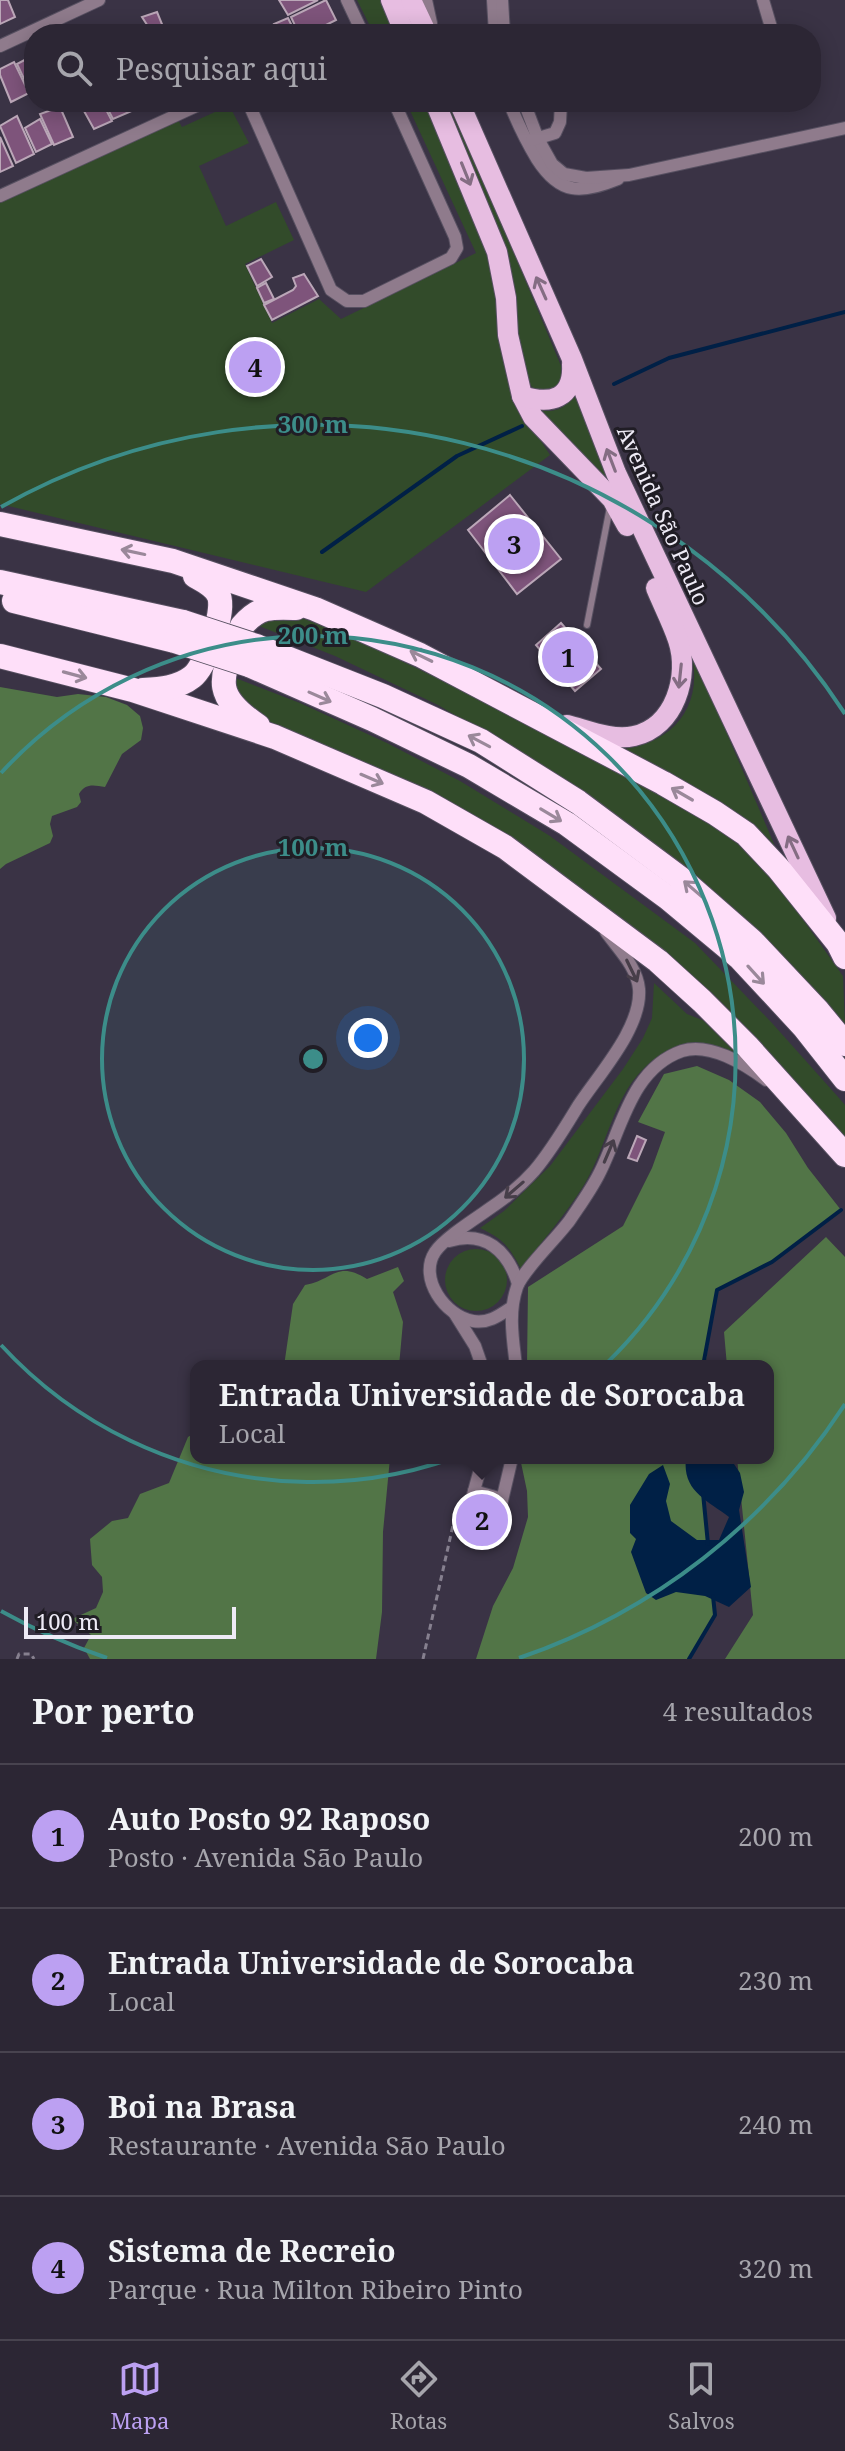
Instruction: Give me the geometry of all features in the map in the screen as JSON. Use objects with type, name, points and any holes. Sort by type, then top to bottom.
[{"type":"highway","points":[[0,524],[173,561],[315,609],[420,655],[663,783],[746,834],[778,868],[842,950]]},
{"type":"highway","points":[[133,690],[178,685],[192,677],[201,667],[219,620],[220,603],[214,587],[173,561]]},
{"type":"highway","points":[[0,582],[179,632],[383,696],[481,741],[578,802],[680,878],[752,941],[845,1044]]},
{"type":"highway","points":[[0,597],[179,632]]},
{"type":"highway","points":[[275,737],[242,715],[229,702],[222,678],[242,626],[260,609],[315,609]]},
{"type":"highway","points":[[252,655],[469,766],[567,824],[668,898],[740,958],[804,1027],[845,1079]]},
{"type":"highway","points":[[0,656],[133,690],[275,737],[426,802],[505,847],[658,961],[702,1001],[845,1155]]},
{"type":"main road","points":[[391,0],[401,24]]},
{"type":"main road","points":[[411,0],[422,24]]},
{"type":"main road","name":"Avenida São Paulo","points":[[439,112],[497,252],[506,298],[508,335],[522,396],[533,417],[612,499],[678,640],[682,669],[677,697],[661,721],[635,736],[604,735],[540,717]]},
{"type":"main road","name":"Avenida São Paulo","points":[[463,112],[572,359],[616,473],[842,950]]},
{"type":"main road","points":[[522,396],[538,401],[549,400],[567,390],[573,378],[572,359]]},
{"type":"street","points":[[47,24],[99,0]]},
{"type":"street","points":[[347,0],[356,24]]},
{"type":"street","points":[[426,0],[431,24]]},
{"type":"street","points":[[493,0],[494,24]]},
{"type":"street","points":[[502,0],[503,24]]},
{"type":"street","points":[[763,0],[770,24]]},
{"type":"street","points":[[0,46],[24,35]]},
{"type":"street","points":[[0,196],[183,112]]},
{"type":"street","points":[[252,112],[331,290],[347,301],[364,301],[451,258],[457,248],[455,237],[399,112]]},
{"type":"street","points":[[515,112],[532,140],[552,164],[564,174],[586,178],[629,175],[845,128]]},
{"type":"street","points":[[526,112],[532,140]]},
{"type":"street","points":[[532,140],[555,133],[560,112]]},
{"type":"street","points":[[480,1360],[475,1346],[453,1312],[436,1293],[430,1273],[431,1261],[442,1244],[532,1174],[623,1040],[638,1002],[639,987],[634,970],[588,907]]},
{"type":"street","points":[[515,1360],[512,1307],[518,1284],[564,1229],[585,1198],[599,1174],[632,1098],[654,1069],[685,1050],[714,1052],[755,1071],[801,1105]]},
{"type":"street","points":[[442,1244],[463,1237],[482,1240],[504,1255],[513,1268],[518,1284]]},
{"type":"street","points":[[453,1312],[475,1322],[488,1320],[512,1307]]},
{"type":"street","points":[[481,1464],[469,1495],[501,1504],[511,1464]]},
{"type":"lane","points":[[587,625],[612,499]]},
{"type":"path","points":[[423,1659],[469,1495]]},
{"type":"path","points":[[17,1659],[19,1654],[31,1654],[34,1659]]},
{"type":"green space","points":[[357,0],[383,0],[394,24],[369,24]]},
{"type":"green space","points":[[215,112],[233,112],[249,143],[199,166],[226,226],[276,202],[294,240],[245,264],[272,323],[319,299],[341,319],[476,253],[411,112],[432,112],[491,259],[496,286],[497,325],[521,410],[550,455],[366,592],[0,504],[0,202],[178,120],[182,127]]},
{"type":"green space","points":[[444,112],[455,112],[564,373],[559,389],[539,393],[529,383],[523,369],[510,272]]},
{"type":"green space","points":[[579,387],[678,618],[643,541],[540,410],[559,409]]},
{"type":"green space","points":[[263,617],[298,617],[335,629],[543,729],[731,834],[765,866],[843,976],[845,1027],[749,925],[664,851],[564,780],[438,705],[335,656],[254,624]]},
{"type":"green space","points":[[686,637],[780,858],[612,750],[659,738],[682,718],[693,689],[694,671]]},
{"type":"green space","points":[[233,677],[300,703],[460,781],[550,836],[695,943],[845,1105],[845,1143],[748,1037],[434,796],[353,757],[272,725],[239,703]]},
{"type":"green space","points":[[0,687],[57,697],[78,694],[106,697],[127,705],[140,716],[143,728],[141,740],[122,754],[105,787],[87,786],[79,794],[81,802],[77,807],[52,816],[53,836],[50,843],[0,869]]},
{"type":"green space","points":[[654,983],[687,1014],[720,1027],[741,1055],[720,1047],[690,1044],[670,1049],[644,1068],[622,1098],[584,1185],[521,1269],[505,1244],[480,1228],[504,1211],[550,1166],[623,1069],[652,1018]]},
{"type":"green space","points":[[697,1066],[729,1080],[760,1102],[841,1210],[772,1262],[717,1290],[706,1360],[527,1360],[528,1287],[623,1226],[652,1168],[665,1132],[638,1122],[664,1074]]},
{"type":"green space","points":[[826,1237],[845,1257],[845,1659],[725,1659],[753,1615],[738,1464],[774,1464],[774,1360],[726,1360],[724,1332]]},
{"type":"green space","points":[[470,1249],[482,1249],[498,1258],[505,1268],[505,1292],[498,1302],[482,1311],[470,1311],[450,1297],[445,1286],[445,1274],[459,1254]]},
{"type":"green space","points":[[398,1267],[404,1281],[393,1292],[403,1322],[400,1360],[285,1360],[293,1304],[305,1285],[342,1271],[367,1279]]},
{"type":"green space","points":[[188,1437],[190,1464],[389,1464],[383,1532],[382,1612],[376,1659],[90,1659],[84,1648],[91,1635],[72,1619],[96,1608],[103,1592],[102,1577],[92,1565],[90,1539],[112,1521],[128,1518],[140,1494],[169,1483]]},
{"type":"green space","points":[[521,1464],[701,1464],[715,1615],[689,1659],[476,1659],[493,1606],[513,1568],[528,1517]]},
{"type":"water","points":[[686,1464],[734,1464],[740,1473],[744,1492],[739,1510],[751,1587],[729,1607],[705,1596],[676,1592],[656,1600],[646,1593],[631,1552],[636,1539],[630,1533],[630,1505],[649,1474],[663,1465],[670,1484],[666,1501],[671,1521],[697,1540],[719,1540],[729,1517],[698,1494],[688,1479]]},
{"type":"building","points":[[0,0],[8,0],[15,17],[0,24]]},
{"type":"building","points":[[279,0],[318,0],[288,15]]},
{"type":"building","points":[[326,0],[336,20],[328,24],[294,24],[291,17]]},
{"type":"building","points":[[157,12],[162,24],[147,24],[142,17]]},
{"type":"building","points":[[288,18],[291,24],[274,24]]},
{"type":"building","points":[[24,60],[24,79],[17,64]]},
{"type":"building","points":[[14,62],[24,83],[24,96],[11,102],[0,69]]},
{"type":"building","points":[[62,112],[73,137],[54,145],[40,114]]},
{"type":"building","points":[[85,112],[107,112],[112,121],[94,129]]},
{"type":"building","points":[[109,112],[129,112],[113,119]]},
{"type":"building","points":[[17,116],[34,154],[16,163],[0,126]]},
{"type":"building","points":[[40,119],[52,144],[36,152],[25,128]]},
{"type":"building","points":[[0,137],[13,166],[0,172]]},
{"type":"building","points":[[261,259],[272,277],[257,286],[247,266]]},
{"type":"building","points":[[304,274],[318,296],[272,320],[264,305],[293,290],[296,286],[293,278]]},
{"type":"building","points":[[266,283],[274,299],[264,303],[257,288]]},
{"type":"building","points":[[510,495],[561,559],[517,594],[468,530]]},
{"type":"building","points":[[561,623],[601,669],[575,691],[536,645]]},
{"type":"building","points":[[637,1136],[646,1140],[637,1161],[628,1158]]},
{"type":"building","points":[[463,1500],[507,1510],[500,1539],[456,1530]]},
{"type":"waterway","points":[[614,384],[669,358],[845,312]]},
{"type":"waterway","points":[[322,552],[457,456],[522,426]]},
{"type":"waterway","points":[[704,1360],[717,1290],[772,1262],[841,1210]]},
{"type":"waterway","points":[[703,1493],[708,1544]]},
{"type":"waterway","points":[[689,1659],[715,1615],[713,1596]]},
{"type":"tunnel","points":[[463,1531],[471,1502]]},
{"type":"tunnel","points":[[493,1537],[500,1509]]},
{"type":"place","name":"Sistema de Recreio","points":[[255,367]]},
{"type":"place","name":"Boi na Brasa","points":[[514,544]]},
{"type":"place","name":"Auto Posto 92 Raposo","points":[[568,657]]},
{"type":"place","name":"Entrada Universidade de Sorocaba","points":[[482,1520]]}]
